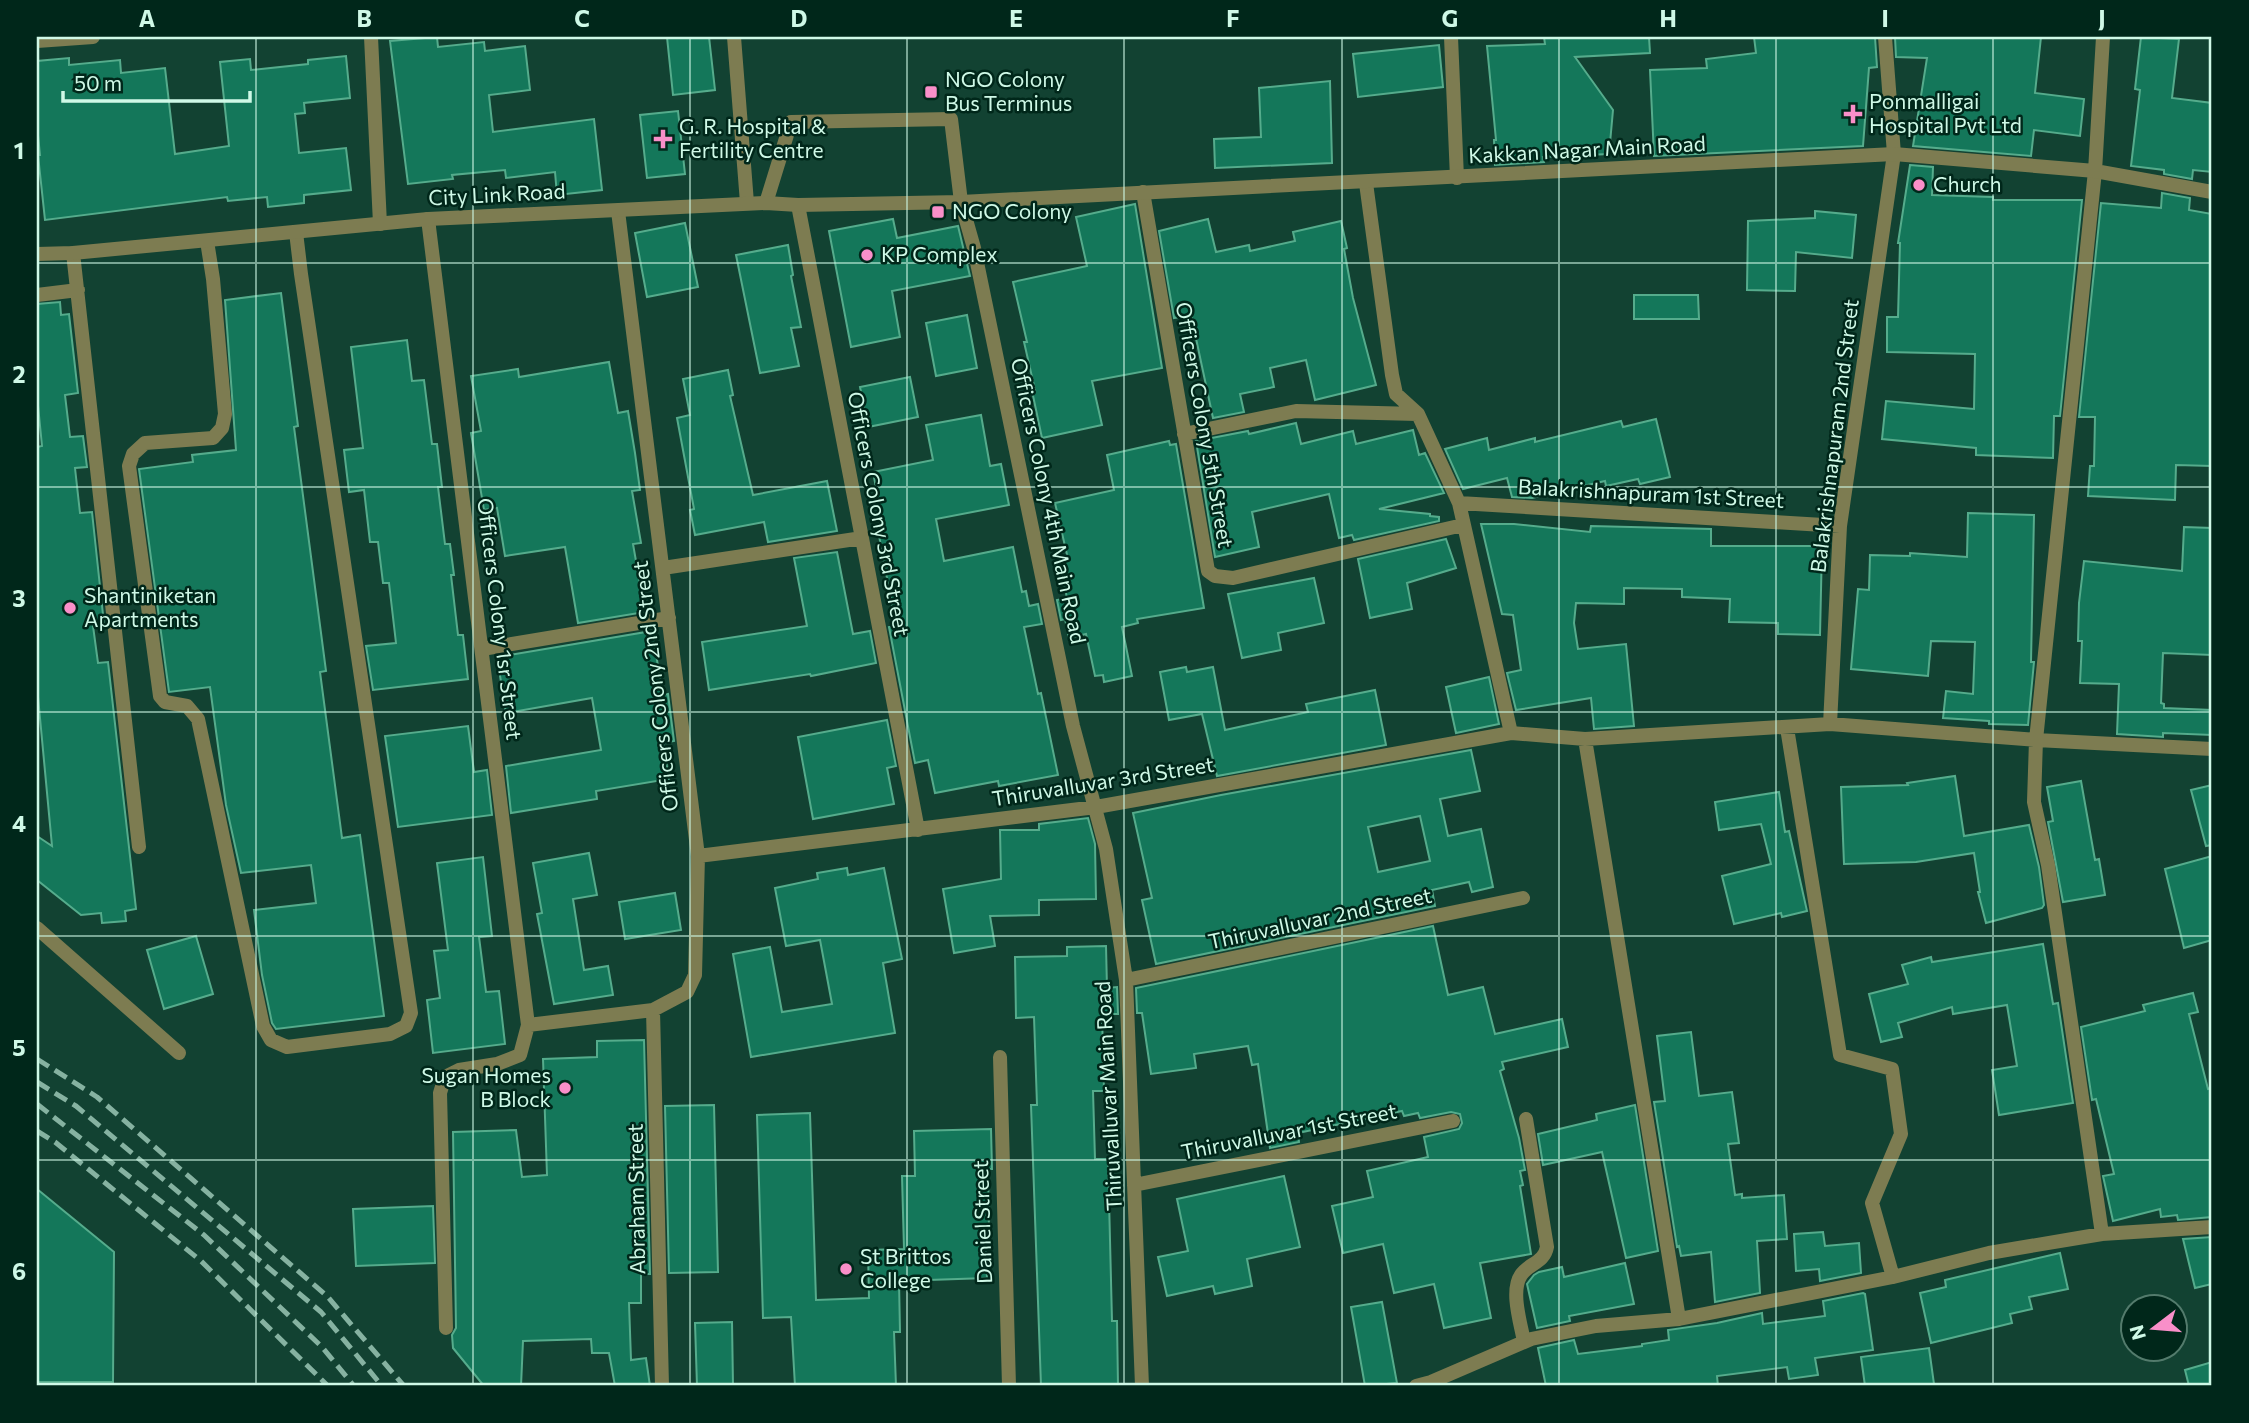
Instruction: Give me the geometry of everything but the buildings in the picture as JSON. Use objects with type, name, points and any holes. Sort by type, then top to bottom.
[{"type":"street","points":[[37,41],[93,37]]},
{"type":"street","points":[[371,37],[380,224]]},
{"type":"street","points":[[734,37],[747,203]]},
{"type":"street","points":[[1451,37],[1457,178]]},
{"type":"street","name":"Balakrishnapuram 2nd Street","points":[[1829,724],[1840,526],[1894,155],[1885,37]]},
{"type":"street","points":[[2102,37],[2095,171],[2036,740],[2034,803],[2048,865],[2102,1234]]},
{"type":"street","name":"Officers Colony 4th Main Road","points":[[766,203],[791,122],[951,119],[961,202],[974,248],[1073,726],[1096,807]]},
{"type":"street","name":"Kakkan Nagar Main Road","points":[[961,202],[1894,155],[2095,171],[2212,192]]},
{"type":"street","points":[[1366,183],[1396,394],[1418,414],[1459,503],[1511,733]]},
{"type":"street","name":"Officers Colony 5th Street","points":[[1143,191],[1208,571],[1215,576],[1233,578],[1463,525]]},
{"type":"street","name":"City Link Road","points":[[37,254],[74,253],[428,219],[747,203],[798,205],[961,202]]},
{"type":"street","name":"Officers Colony 3rd Street","points":[[798,205],[918,830]]},
{"type":"street","name":"Officers Colony 2nd Street","points":[[528,1025],[653,1010],[687,992],[695,975],[698,856],[618,211]]},
{"type":"street","name":"Officers Colony 1sr Street","points":[[428,219],[528,1025]]},
{"type":"street","points":[[207,241],[225,415],[222,429],[213,438],[145,443],[133,453],[129,466],[160,696],[165,702],[187,706],[198,719],[263,1026],[271,1040],[287,1047],[390,1034],[406,1026],[411,1013],[296,232]]},
{"type":"street","points":[[74,253],[139,847]]},
{"type":"street","points":[[37,295],[78,290]]},
{"type":"street","points":[[1184,434],[1296,411],[1418,414]]},
{"type":"street","name":"Balakrishnapuram 1st Street","points":[[1459,503],[1840,526]]},
{"type":"street","points":[[663,568],[862,538]]},
{"type":"street","points":[[482,649],[669,618]]},
{"type":"street","name":"Thiruvalluvar 3rd Street","points":[[698,856],[1096,807],[1511,733],[1585,739],[1829,724],[2036,740],[2212,749]]},
{"type":"street","points":[[1787,727],[1840,1055],[1892,1069],[1901,1134],[1872,1203],[1893,1277]]},
{"type":"street","points":[[1585,739],[1679,1319]]},
{"type":"street","name":"Thiruvalluvar Main Road","points":[[1096,807],[1106,849],[1126,980],[1142,1386]]},
{"type":"street","name":"Thiruvalluvar 2nd Street","points":[[1126,980],[1523,898]]},
{"type":"street","points":[[37,928],[179,1053]]},
{"type":"street","name":"Abraham Street","points":[[653,1010],[662,1386]]},
{"type":"street","points":[[446,1328],[440,1093],[446,1077],[459,1070],[497,1064],[520,1055],[528,1025]]},
{"type":"street","name":"Daniel Street","points":[[1000,1056],[1009,1386]]},
{"type":"street","points":[[1524,1342],[1517,1285],[1521,1274],[1546,1254],[1547,1247],[1527,1119]]},
{"type":"street","name":"Thiruvalluvar 1st Street","points":[[1134,1185],[1453,1121]]},
{"type":"street","points":[[1416,1386],[1531,1339],[1596,1326],[1679,1319],[1893,1277],[1989,1253],[2102,1234],[2212,1227]]},
{"type":"railway","points":[[37,1059],[97,1097],[327,1296],[404,1386]]},
{"type":"railway","points":[[37,1082],[76,1106],[321,1312],[382,1386]]},
{"type":"railway","points":[[37,1104],[204,1235],[322,1347],[354,1386]]},
{"type":"railway","points":[[37,1131],[55,1142],[201,1261],[328,1386]]},
{"type":"place","name":"NGO Colony Bus Terminus","points":[[931,92]]},
{"type":"place","name":"Ponmalligai Hospital Pvt Ltd","points":[[1853,114]]},
{"type":"place","name":"G. R. Hospital & Fertility Centre","points":[[663,139]]},
{"type":"place","name":"Church","points":[[1919,185]]},
{"type":"place","name":"NGO Colony","points":[[938,212]]},
{"type":"place","name":"KP Complex","points":[[867,255]]},
{"type":"place","name":"Shantiniketan Apartments","points":[[70,608]]},
{"type":"place","name":"Sugan Homes B Block","points":[[565,1088]]},
{"type":"place","name":"St Brittos College","points":[[846,1269]]}]
